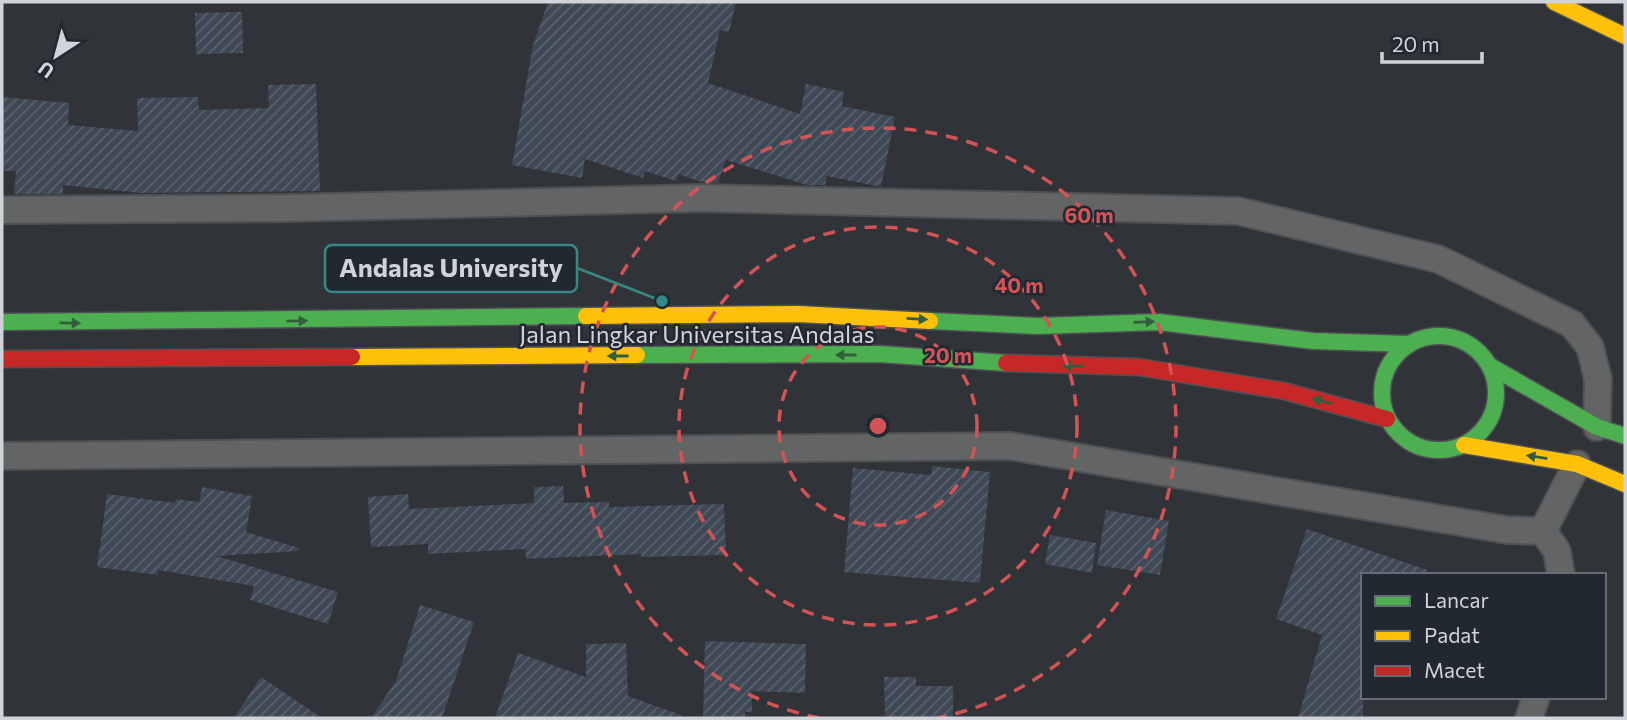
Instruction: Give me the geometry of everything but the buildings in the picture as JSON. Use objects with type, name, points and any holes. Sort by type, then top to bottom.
[{"type":"street","points":[[1554,2],[1625,36]]},
{"type":"street","points":[[2,210],[289,208],[703,198],[1238,211],[1438,258],[1572,324],[1590,348],[1598,379],[1597,427]]},
{"type":"street","name":"Jalan Lingkar Universitas Andalas","points":[[2,322],[798,314],[1038,326],[1159,322],[1313,341],[1410,344]]},
{"type":"street","points":[[1446,336],[1464,341],[1479,352],[1490,366],[1497,389],[1494,412],[1483,432],[1465,445],[1443,451],[1421,447],[1401,436],[1388,419],[1382,402],[1382,385],[1396,355],[1410,344],[1427,337],[1446,336]]},
{"type":"street","name":"Jalan Lingkar Universitas Andalas","points":[[2,359],[880,355],[1038,365],[1139,367],[1284,391],[1388,419]]},
{"type":"street","points":[[1490,366],[1597,427],[1625,436]]},
{"type":"street","points":[[1465,445],[1577,464],[1625,484]]},
{"type":"street","points":[[2,456],[1010,446],[1493,527],[1543,531]]},
{"type":"street","points":[[1543,531],[1577,464]]},
{"type":"street","points":[[1543,531],[1557,551],[1561,573]]},
{"type":"street","points":[[1529,718],[1535,699]]},
{"type":"traffic: fast","points":[[2,322],[586,316]]},
{"type":"traffic: fast","points":[[930,321],[1038,326],[1159,322],[1313,341],[1410,344]]},
{"type":"traffic: fast","points":[[1439,336],[1461,340],[1479,353],[1492,371],[1496,393],[1492,415],[1479,433],[1461,446],[1439,450],[1417,446],[1399,433],[1386,415],[1382,393],[1386,371],[1399,353],[1417,340],[1439,336]]},
{"type":"traffic: fast","points":[[637,355],[880,354],[1006,363]]},
{"type":"traffic: fast","points":[[1490,366],[1597,427],[1625,436]]},
{"type":"traffic: slow","points":[[1554,2],[1625,36]]},
{"type":"traffic: slow","points":[[586,316],[798,314],[930,321]]},
{"type":"traffic: slow","points":[[352,357],[637,355]]},
{"type":"traffic: slow","points":[[1464,445],[1577,464],[1625,484]]},
{"type":"traffic: jam","points":[[2,359],[352,357]]},
{"type":"traffic: jam","points":[[1006,363],[1139,367],[1284,391],[1387,419]]},
{"type":"place","name":"Andalas University","points":[[662,301]]}]
